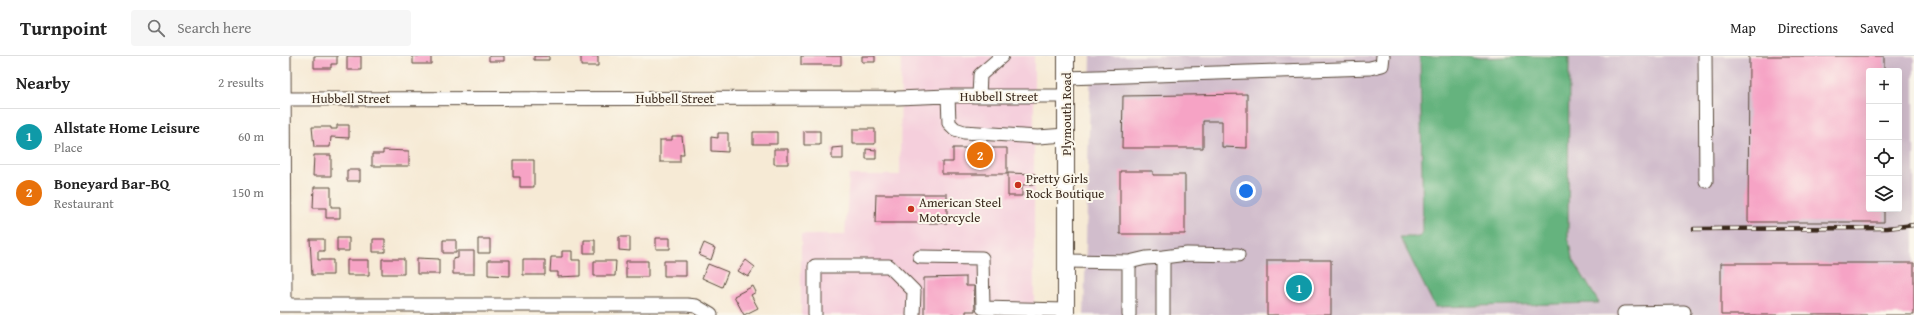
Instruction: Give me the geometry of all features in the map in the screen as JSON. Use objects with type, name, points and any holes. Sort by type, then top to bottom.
[{"type":"main road","name":"Plymouth Road","points":[[1066,56],[1066,312]]},
{"type":"street","points":[[284,56],[282,305],[687,305],[696,306],[710,314]]},
{"type":"street","points":[[979,96],[980,75],[1002,56]]},
{"type":"street","points":[[1066,78],[1370,68],[1382,66],[1383,56]]},
{"type":"street","points":[[1705,56],[1706,181]]},
{"type":"street","points":[[948,96],[949,123],[955,130],[964,132],[1038,137],[1066,135]]},
{"type":"street","name":"Hubbell Street","points":[[284,98],[897,98],[948,96],[1066,96]]},
{"type":"street","points":[[1066,261],[1129,262],[1146,258],[1187,254],[1238,255]]},
{"type":"street","points":[[920,257],[982,258],[983,311],[1066,312]]},
{"type":"street","points":[[1162,315],[1163,257]]},
{"type":"street","points":[[1129,262],[1129,315]]},
{"type":"street","points":[[815,315],[815,266],[889,266],[914,291],[913,315]]},
{"type":"street","points":[[1624,315],[1624,313],[1684,312]]},
{"type":"shaded area","points":[[901,56],[1034,56],[1034,315],[801,315],[801,235],[845,235],[849,175],[900,175]]},
{"type":"shaded area","points":[[1091,56],[1914,56],[1914,315],[1084,315]]},
{"type":"green space","points":[[1420,56],[1467,56],[1481,58],[1531,56],[1569,57],[1568,237],[1572,258],[1599,303],[1435,307],[1400,237],[1419,237],[1423,232]]},
{"type":"building","points":[[314,56],[337,56],[337,64],[331,64],[331,68],[314,68]]},
{"type":"building","points":[[347,56],[361,56],[361,70],[347,70]]},
{"type":"building","points":[[413,56],[431,56],[431,64],[413,64]]},
{"type":"building","points":[[489,56],[504,56],[504,61],[489,61]]},
{"type":"building","points":[[534,56],[549,56],[549,60],[534,60]]},
{"type":"building","points":[[581,56],[598,56],[598,66],[581,66]]},
{"type":"building","points":[[801,56],[841,56],[841,65],[801,65]]},
{"type":"building","points":[[862,56],[875,56],[875,62],[862,62]]},
{"type":"building","points":[[1749,56],[1884,56],[1884,68],[1866,68],[1866,212],[1884,212],[1884,222],[1748,222]]},
{"type":"building","points":[[1247,94],[1247,148],[1222,147],[1222,121],[1203,121],[1203,148],[1122,148],[1123,96]]},
{"type":"building","points":[[337,125],[349,125],[349,138],[331,137],[330,147],[314,147],[312,127],[331,127],[331,129],[337,129]]},
{"type":"building","points":[[853,129],[875,129],[875,144],[853,144]]},
{"type":"building","points":[[804,131],[820,131],[820,145],[804,145]]},
{"type":"building","points":[[753,132],[777,132],[777,144],[753,144]]},
{"type":"building","points":[[718,133],[728,133],[728,152],[711,151],[711,137],[718,138]]},
{"type":"building","points":[[672,136],[682,136],[684,154],[680,154],[680,162],[660,162],[660,140],[672,140]]},
{"type":"building","points":[[843,147],[843,159],[832,159],[832,148]]},
{"type":"building","points":[[953,148],[1007,148],[1007,174],[942,174],[942,162],[953,162]]},
{"type":"building","points":[[774,149],[788,149],[788,164],[774,164]]},
{"type":"building","points":[[866,149],[876,150],[876,159],[866,159]]},
{"type":"building","points":[[383,150],[409,151],[409,166],[372,166],[372,154],[383,154]]},
{"type":"building","points":[[314,155],[331,155],[331,176],[313,176]]},
{"type":"building","points":[[513,160],[534,160],[534,187],[520,187],[520,177],[513,177]]},
{"type":"building","points":[[347,170],[360,170],[360,181],[347,181]]},
{"type":"building","points":[[1120,171],[1153,171],[1153,175],[1185,175],[1185,234],[1120,234]]},
{"type":"building","name":"Pretty Girls Rock Boutique","points":[[1008,173],[1035,174],[1035,184],[1022,185],[1022,196],[1008,196]]},
{"type":"building","points":[[314,187],[331,187],[331,207],[340,207],[340,218],[326,218],[326,208],[313,208]]},
{"type":"building","name":"American Steel Motorcycle","points":[[876,194],[947,194],[947,223],[875,223]]},
{"type":"building","points":[[619,237],[630,237],[630,251],[619,250]]},
{"type":"building","points":[[337,238],[349,238],[349,251],[337,251]]},
{"type":"building","points":[[656,238],[670,238],[670,249],[656,249]]},
{"type":"building","points":[[310,239],[324,239],[324,251],[318,251],[318,260],[333,260],[333,275],[312,275]]},
{"type":"building","points":[[373,239],[385,239],[385,252],[373,252]]},
{"type":"building","points":[[478,239],[490,239],[490,253],[478,253]]},
{"type":"building","points":[[443,240],[456,240],[456,253],[443,253]]},
{"type":"building","points":[[584,240],[595,240],[595,253],[584,253]]},
{"type":"building","points":[[704,243],[715,248],[711,260],[699,255]]},
{"type":"building","points":[[458,251],[474,251],[474,274],[453,274],[453,259],[458,258]]},
{"type":"building","points":[[562,251],[572,251],[572,260],[580,260],[580,276],[558,277],[558,272],[550,272],[551,257],[562,257]]},
{"type":"building","points":[[417,258],[439,259],[439,274],[417,274]]},
{"type":"building","points":[[382,259],[404,259],[404,274],[382,274]]},
{"type":"building","points":[[347,260],[369,260],[369,275],[347,275]]},
{"type":"building","points":[[488,260],[510,260],[510,276],[488,275]]},
{"type":"building","points":[[523,260],[545,260],[545,275],[523,275]]},
{"type":"building","points":[[746,260],[755,267],[748,277],[738,271]]},
{"type":"building","points":[[1267,260],[1331,260],[1331,315],[1267,315]]},
{"type":"building","points":[[594,261],[616,261],[615,276],[594,276]]},
{"type":"building","points":[[626,261],[648,261],[648,277],[626,277]]},
{"type":"building","points":[[664,261],[686,261],[686,276],[664,276]]},
{"type":"building","points":[[1721,263],[1914,263],[1914,315],[1721,315]]},
{"type":"building","points":[[708,264],[728,272],[722,287],[702,278]]},
{"type":"building","points":[[966,277],[966,286],[974,286],[975,311],[966,311],[966,315],[924,315],[924,278]]},
{"type":"building","points":[[753,286],[756,292],[751,295],[758,308],[744,315],[734,296]]},
{"type":"railway","points":[[1694,229],[1887,228],[1914,225]]},
{"type":"place","name":"Boneyard Bar-BQ","points":[[980,155]]},
{"type":"place","name":"Pretty Girls Rock Boutique","points":[[1018,185]]},
{"type":"place","name":"American Steel Motorcycle","points":[[911,209]]},
{"type":"place","name":"Allstate Home Leisure","points":[[1299,288]]}]
